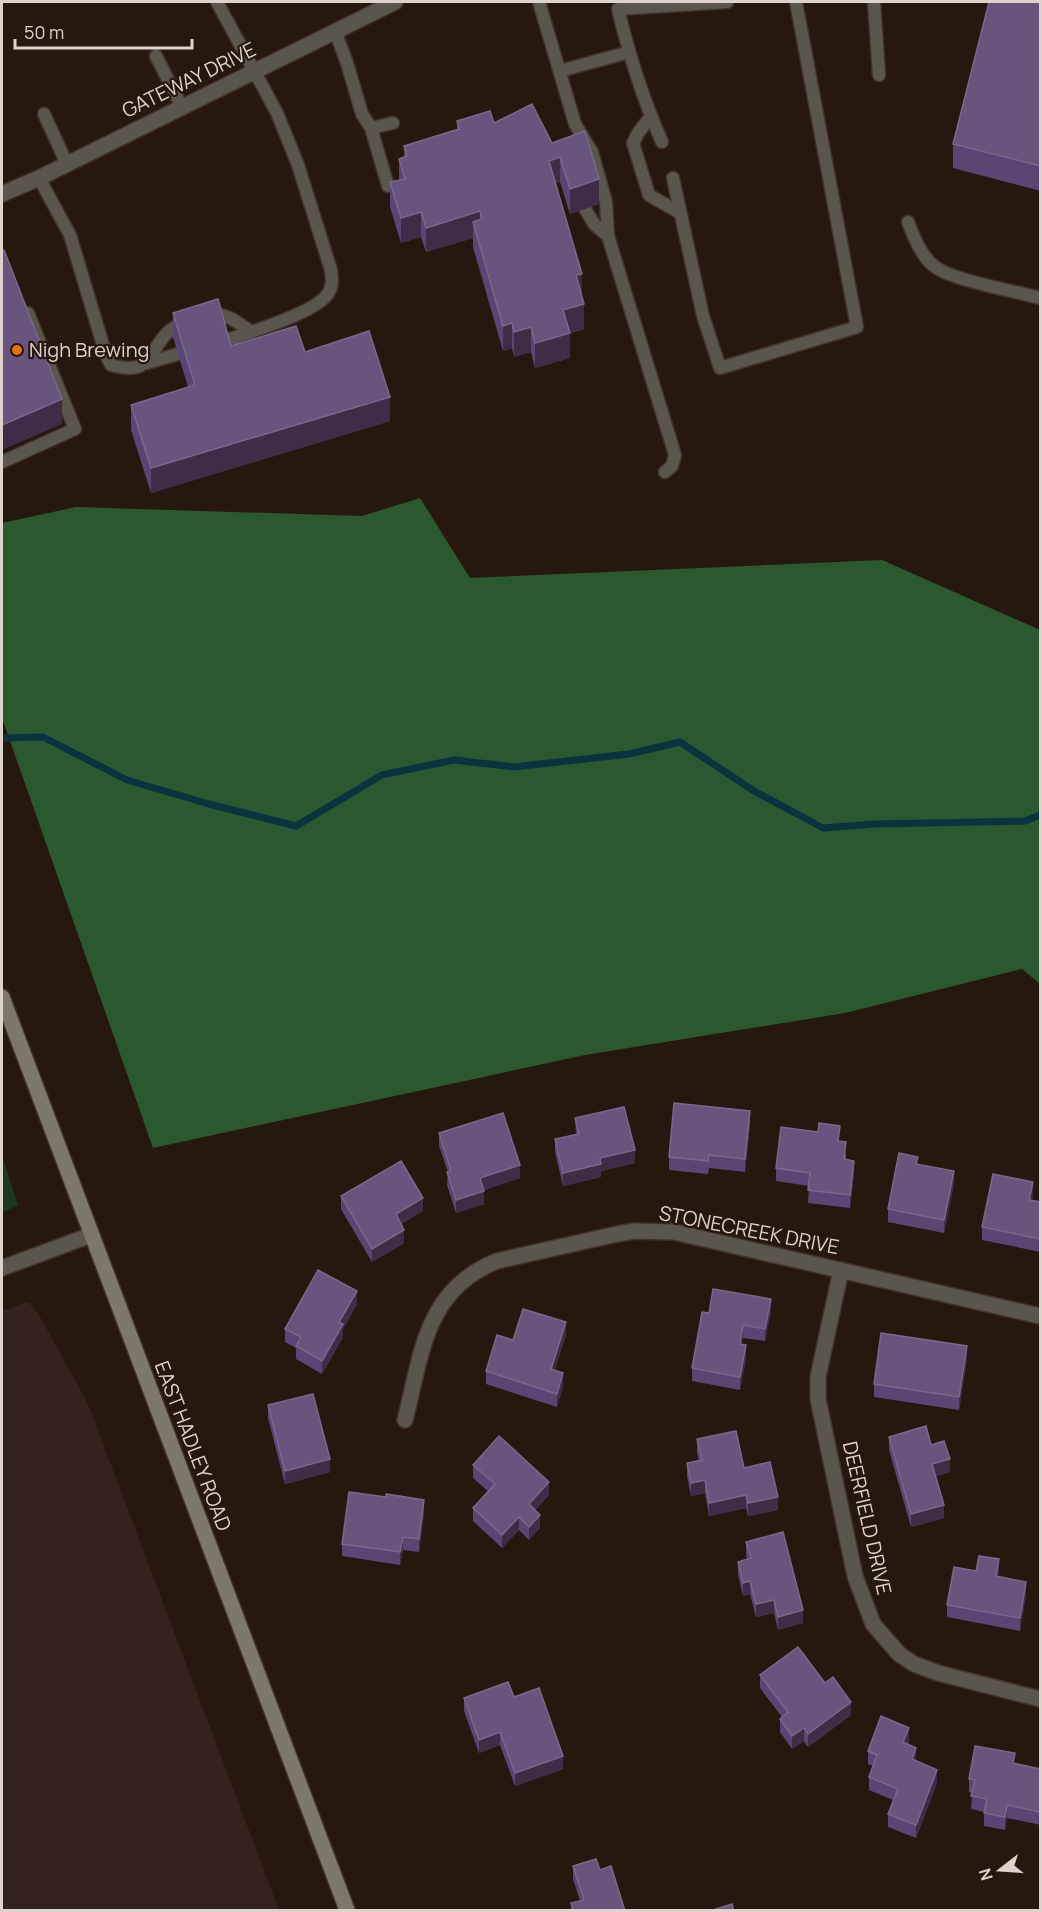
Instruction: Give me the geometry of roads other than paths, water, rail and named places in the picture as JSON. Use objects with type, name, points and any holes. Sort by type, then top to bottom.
[{"type":"street","name":"GATEWAY DRIVE","points":[[2,194],[39,178],[335,31],[376,5],[394,2]]},
{"type":"street","name":"EAST HADLEY ROAD","points":[[2,997],[346,1911]]},
{"type":"street","name":"STONECREEK DRIVE","points":[[405,1420],[427,1333],[437,1311],[462,1281],[479,1269],[497,1262],[617,1234],[674,1232],[1041,1316]]},
{"type":"street","points":[[2,1268],[91,1235]]},
{"type":"street","name":"DEERFIELD DRIVE","points":[[841,1270],[818,1377],[818,1399],[855,1576],[873,1624],[899,1654],[914,1664],[938,1673],[1041,1699]]},
{"type":"lane","points":[[217,2],[277,113],[298,165],[333,282],[328,294],[313,306],[284,321],[224,340]]},
{"type":"lane","points":[[539,2],[575,124],[595,162],[606,202],[608,236],[675,455],[672,466],[665,472]]},
{"type":"lane","points":[[662,142],[629,52],[618,9],[727,2]]},
{"type":"lane","points":[[673,178],[703,316],[720,368],[857,327],[796,2]]},
{"type":"lane","points":[[874,2],[879,75]]},
{"type":"lane","points":[[335,31],[362,114],[371,128],[388,186]]},
{"type":"lane","points":[[560,71],[629,52]]},
{"type":"lane","points":[[156,56],[182,107]]},
{"type":"lane","points":[[44,114],[67,164]]},
{"type":"lane","points":[[651,116],[633,143],[649,195],[680,213]]},
{"type":"lane","points":[[371,128],[393,123]]},
{"type":"lane","points":[[572,147],[575,124]]},
{"type":"lane","points":[[39,178],[70,235],[111,365],[126,369],[178,354]]},
{"type":"lane","points":[[585,209],[594,224],[608,236]]},
{"type":"lane","points":[[908,222],[917,244],[934,266],[958,277],[1041,298]]},
{"type":"lane","points":[[2,462],[75,429],[24,303]]},
{"type":"lane","points":[[147,363],[166,334],[176,326],[193,320],[215,314],[230,317],[251,332]]},
{"type":"waterway","points":[[2,738],[43,737],[127,780],[296,826],[382,775],[454,760],[514,767],[629,754],[680,742],[754,791],[823,828],[875,824],[1025,821],[1040,815]]},
{"type":"place","name":"Nigh Brewing","points":[[17,350]]}]
